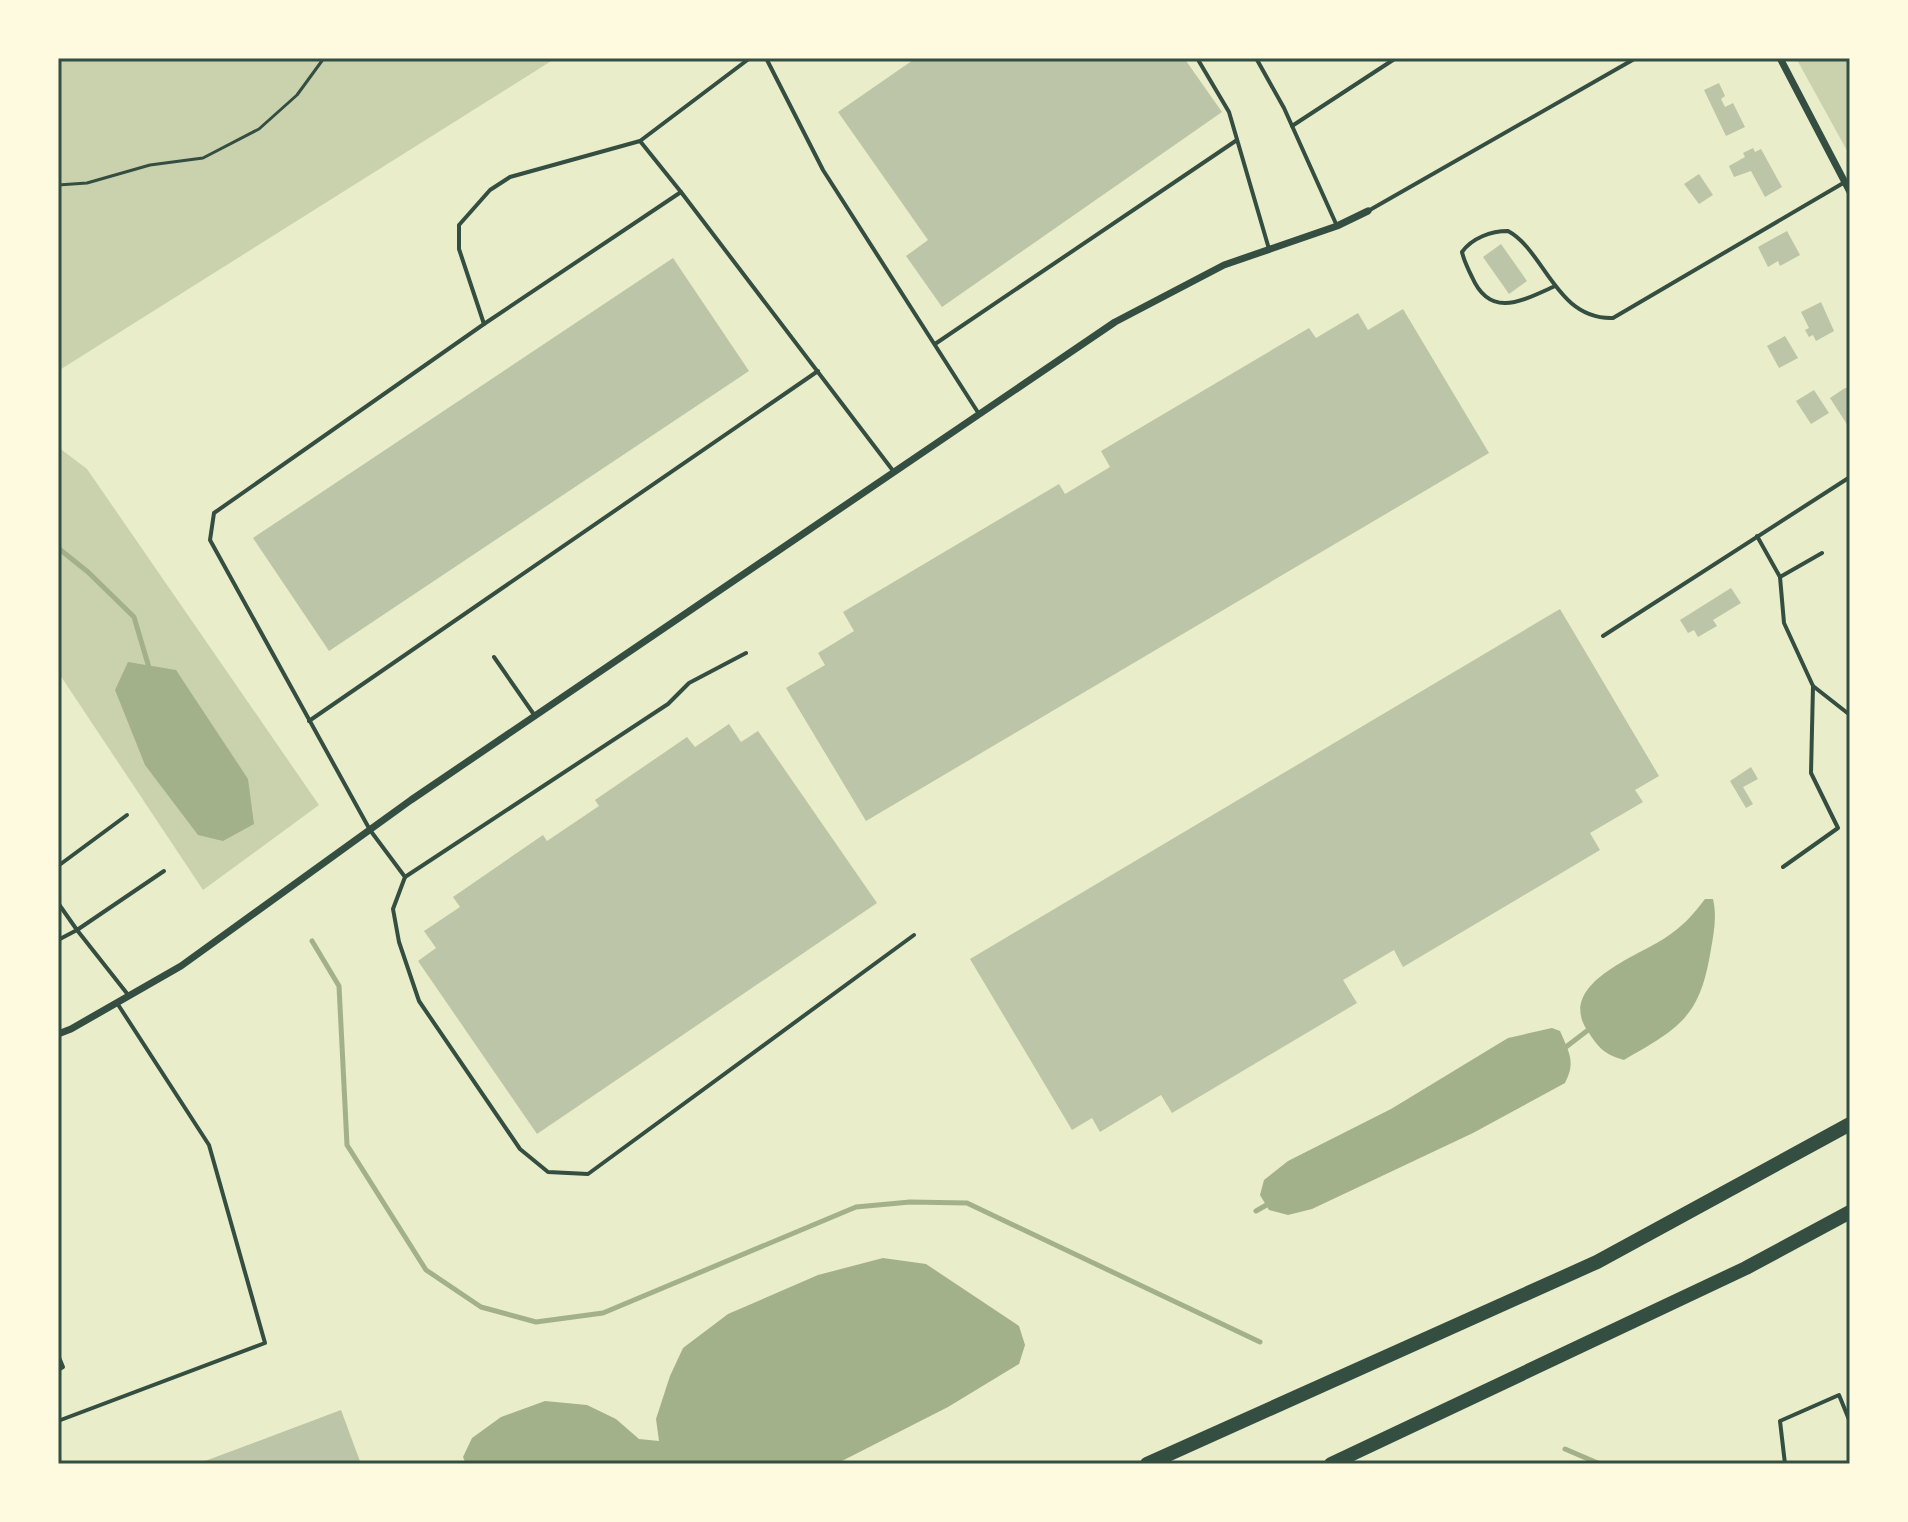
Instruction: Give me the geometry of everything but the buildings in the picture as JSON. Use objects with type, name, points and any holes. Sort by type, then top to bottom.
[{"type":"highway","points":[[1147,1464],[1597,1262],[1850,1124]]},
{"type":"highway","points":[[1331,1464],[1746,1268],[1850,1212]]},
{"type":"street","points":[[1780,58],[1850,192]]},
{"type":"street","points":[[58,1034],[181,966],[535,716],[1115,322],[1224,265],[1337,226],[1368,211]]},
{"type":"lane","points":[[484,324],[459,249],[459,225],[490,190],[510,177],[640,141],[750,58]]},
{"type":"lane","points":[[766,58],[823,170],[979,414]]},
{"type":"lane","points":[[1197,58],[1229,112],[1269,250]]},
{"type":"lane","points":[[1256,58],[1292,126],[1337,226]]},
{"type":"lane","points":[[1292,126],[1396,58]]},
{"type":"lane","points":[[1368,211],[1636,58]]},
{"type":"lane","points":[[935,344],[1237,140]]},
{"type":"lane","points":[[640,141],[894,472]]},
{"type":"lane","points":[[1553,287],[1513,302],[1490,302],[1478,290],[1462,252],[1469,243],[1508,231],[1526,246],[1553,287],[1583,311],[1613,318],[1845,182]]},
{"type":"lane","points":[[405,877],[370,830],[210,540],[214,513],[484,324],[681,192]]},
{"type":"lane","points":[[309,721],[818,371]]},
{"type":"lane","points":[[1603,636],[1850,477]]},
{"type":"lane","points":[[1757,536],[1780,577],[1784,623],[1813,686],[1811,773],[1838,828],[1783,867]]},
{"type":"lane","points":[[1780,577],[1822,553]]},
{"type":"lane","points":[[746,653],[689,683],[668,704],[405,877],[393,909],[399,942],[419,1001],[520,1149],[548,1172],[588,1174],[914,935]]},
{"type":"lane","points":[[494,657],[535,716]]},
{"type":"lane","points":[[1813,686],[1850,715]]},
{"type":"lane","points":[[58,866],[127,815]]},
{"type":"lane","points":[[58,940],[164,871]]},
{"type":"lane","points":[[58,903],[129,996]]},
{"type":"lane","points":[[58,1421],[265,1343],[209,1145],[117,1003]]},
{"type":"lane","points":[[58,1355],[63,1367],[58,1370]]},
{"type":"lane","points":[[1785,1464],[1780,1421],[1839,1395],[1850,1422]]},
{"type":"path","points":[[58,185],[87,183],[150,165],[203,158],[259,129],[297,95],[324,58]]},
{"type":"shaded area","points":[[58,58],[556,58],[58,371]]},
{"type":"shaded area","points":[[1796,58],[1850,58],[1850,156]]},
{"type":"shaded area","points":[[58,447],[87,469],[319,805],[203,890],[58,672]]},
{"type":"shaded area","points":[[128,662],[176,670],[248,779],[254,824],[223,841],[198,835],[145,765],[115,690]]},
{"type":"shaded area","points":[[1705,899],[1713,899],[1714,930],[1706,972],[1694,1005],[1674,1028],[1624,1060],[1606,1053],[1587,1030],[1581,1014],[1582,999],[1604,974],[1671,934]]},
{"type":"shaded area","points":[[1552,1028],[1560,1031],[1570,1057],[1565,1083],[1473,1133],[1312,1209],[1288,1215],[1269,1210],[1260,1195],[1264,1180],[1288,1161],[1391,1109],[1508,1038]]},
{"type":"shaded area","points":[[883,1258],[926,1264],[1019,1326],[1025,1345],[1019,1364],[948,1407],[836,1464],[466,1464],[463,1457],[472,1438],[501,1417],[545,1401],[587,1405],[616,1419],[639,1439],[659,1441],[656,1419],[683,1348],[728,1314],[818,1275]]},
{"type":"waterway","points":[[58,548],[134,617],[150,671]]},
{"type":"waterway","points":[[312,941],[339,986],[347,1145],[426,1270],[481,1307],[536,1322],[603,1313],[856,1207],[910,1202],[967,1203],[1260,1342]]},
{"type":"waterway","points":[[1562,1050],[1592,1027]]},
{"type":"waterway","points":[[1256,1211],[1270,1203]]},
{"type":"waterway","points":[[1565,1449],[1600,1464]]}]
